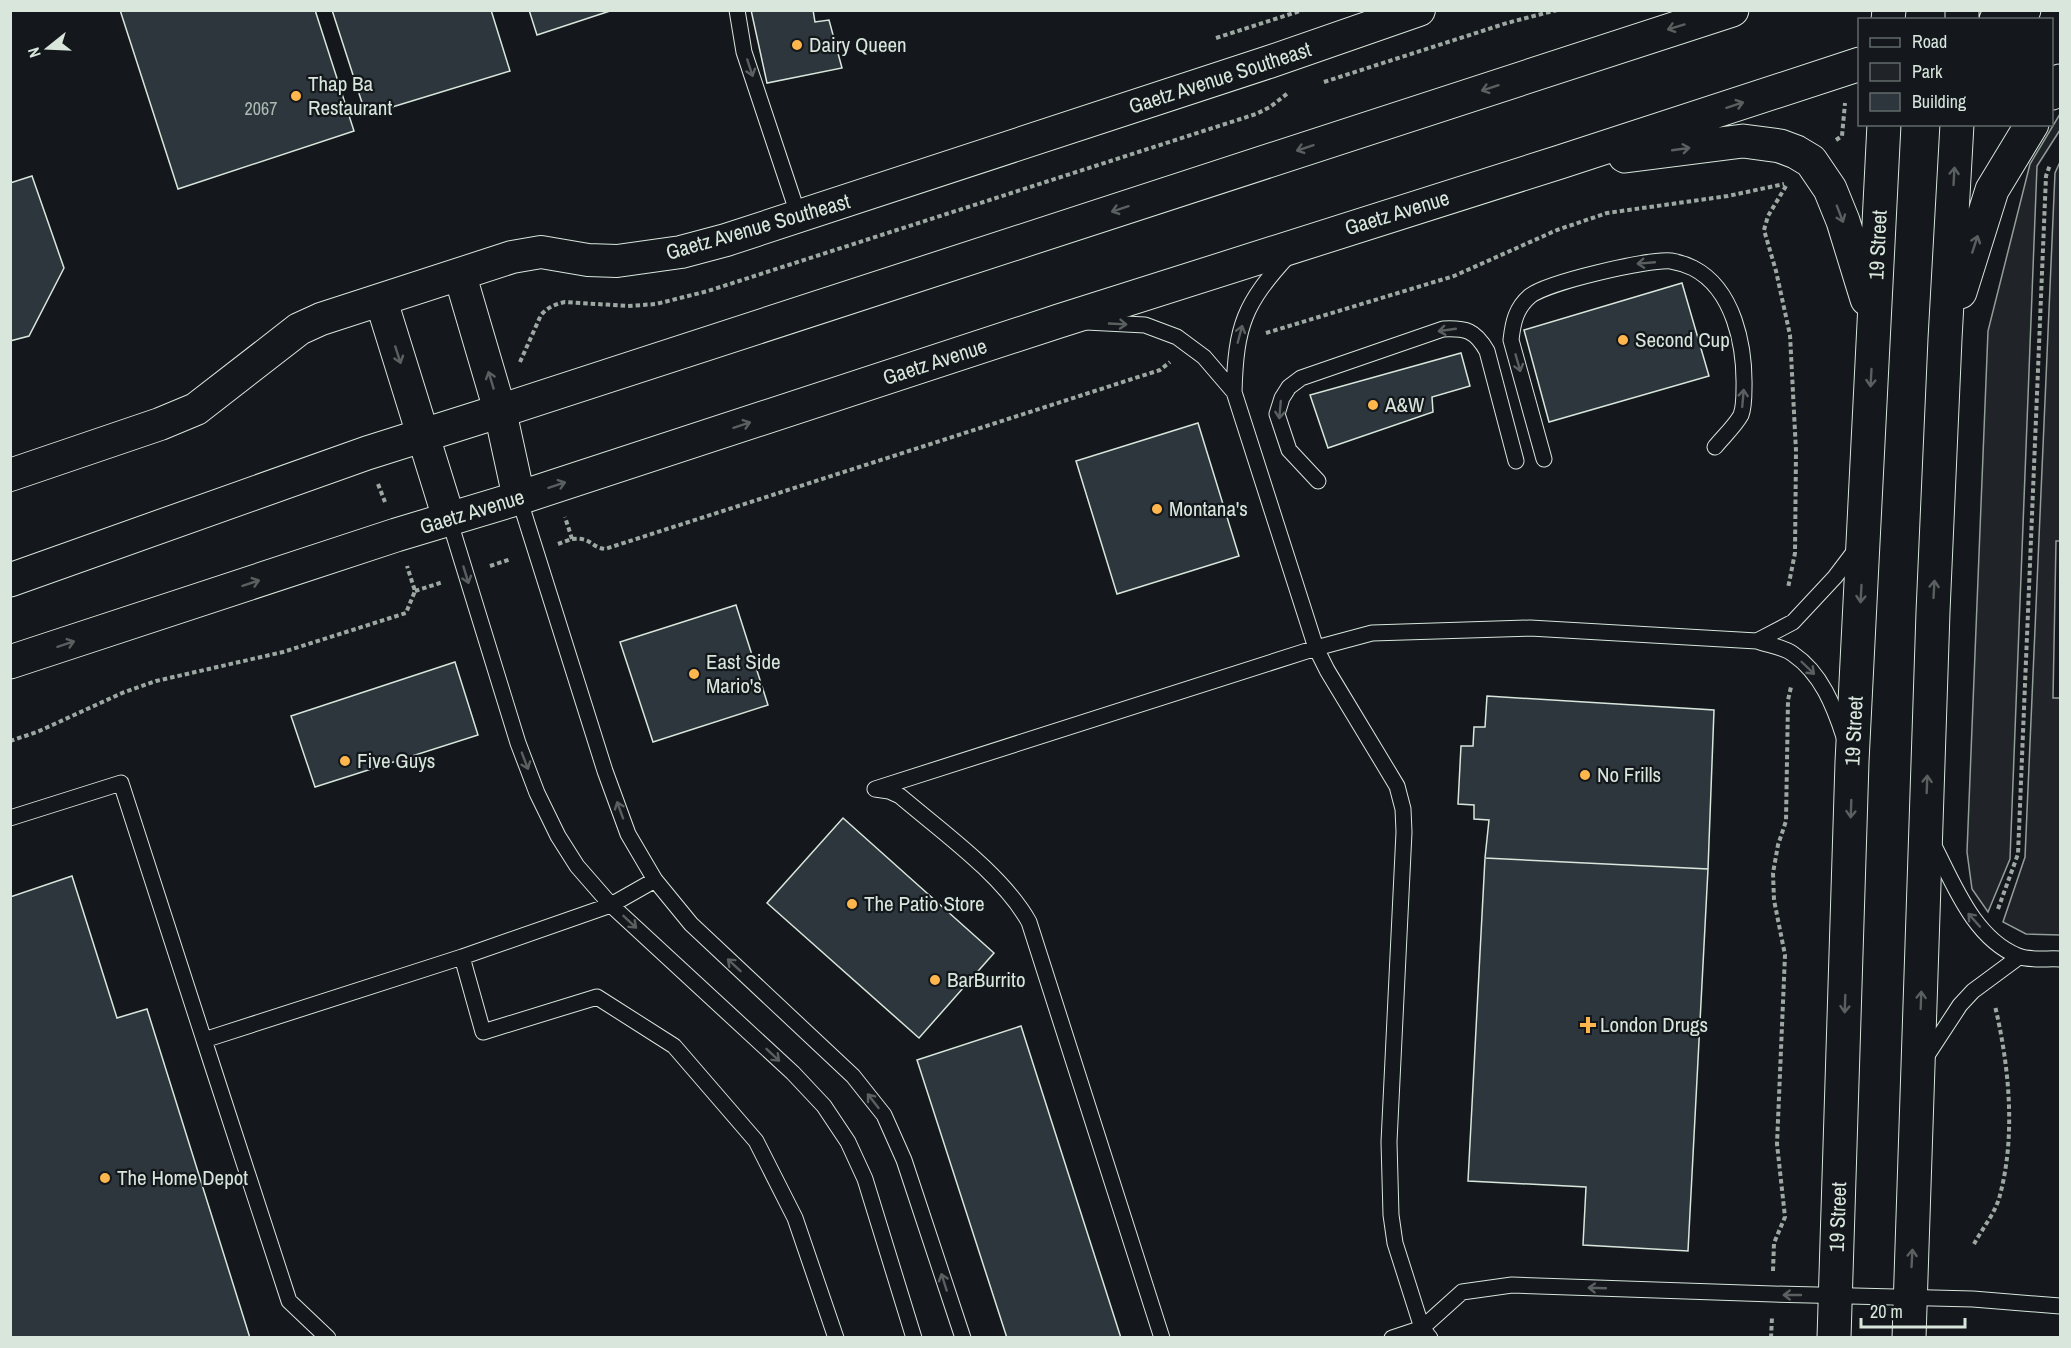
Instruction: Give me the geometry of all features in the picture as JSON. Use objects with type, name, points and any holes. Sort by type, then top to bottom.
[{"type":"main road","points":[[10,580],[367,453],[1732,10]]},
{"type":"main road","points":[[2002,18],[2024,10]]},
{"type":"main road","name":"Gaetz Avenue","points":[[10,662],[1059,321],[1858,65]]},
{"type":"main road","name":"19 Street","points":[[1834,1338],[1852,762],[1884,126]]},
{"type":"main road","points":[[1909,1338],[1945,339],[1957,126]]},
{"type":"main road","points":[[1945,339],[1992,190],[2031,126]]},
{"type":"main road","points":[[1560,162],[1743,141],[1780,146],[1796,152],[1811,161],[1830,189],[1874,319]]},
{"type":"street","name":"Gaetz Avenue Southeast","points":[[10,475],[160,424],[196,409],[299,329],[321,319],[512,257],[541,252],[588,260],[617,261],[660,256],[726,240],[1269,62],[1419,10]]},
{"type":"street","points":[[460,275],[500,411],[519,498]]},
{"type":"street","points":[[381,300],[449,519]]},
{"type":"lane","points":[[737,10],[744,52],[799,217]]},
{"type":"lane","points":[[1300,244],[1266,280],[1248,308],[1238,334],[1234,392],[1316,648],[1397,786],[1403,809],[1389,1142],[1391,1215],[1395,1243],[1426,1333]]},
{"type":"lane","points":[[1544,459],[1511,340],[1513,321],[1521,305],[1532,294],[1548,287],[1628,265],[1671,261],[1693,268],[1711,282],[1726,302],[1741,345],[1744,402],[1741,416],[1715,447]]},
{"type":"lane","points":[[1059,321],[1144,325],[1163,330],[1177,337],[1204,357],[1234,392]]},
{"type":"lane","points":[[1318,481],[1288,450],[1277,414],[1282,398],[1289,387],[1300,378],[1443,330],[1460,328],[1472,332],[1481,339],[1487,351],[1516,461]]},
{"type":"lane","points":[[519,498],[605,771],[628,834],[655,880],[691,924],[854,1076],[884,1115],[904,1160],[963,1338]]},
{"type":"lane","points":[[449,519],[518,743],[537,793],[558,836],[577,866],[611,905],[793,1072],[824,1106],[848,1142],[865,1179],[914,1338]]},
{"type":"lane","points":[[1757,641],[1793,622],[1835,577],[1864,538]]},
{"type":"lane","points":[[1162,1338],[1029,922],[1009,892],[980,864],[900,796],[890,791],[876,789],[1316,648],[1372,633],[1530,628],[1757,641],[1792,653],[1819,679],[1837,715],[1852,762]]},
{"type":"lane","points":[[10,818],[122,783],[289,1301],[328,1338]]},
{"type":"lane","points":[[1926,832],[1967,912],[1988,935],[2019,957],[2061,959]]},
{"type":"lane","points":[[204,1040],[462,957],[611,905],[655,880]]},
{"type":"lane","points":[[462,957],[483,1032],[597,997],[674,1046],[756,1141],[795,1218],[836,1338]]},
{"type":"lane","points":[[1919,1067],[1960,1005],[1987,979],[2019,957]]},
{"type":"lane","points":[[1426,1333],[1462,1292],[1512,1285],[1973,1299],[2061,1306]]},
{"type":"lane","points":[[1392,1338],[1426,1333],[1442,1338]]},
{"type":"path","points":[[1216,38],[1303,10]]},
{"type":"path","points":[[1319,83],[1514,21],[1557,10]]},
{"type":"path","points":[[518,367],[542,315],[546,309],[555,304],[565,302],[628,306],[656,304],[688,297],[1256,114],[1270,107],[1286,94],[1297,90]]},
{"type":"path","points":[[1838,138],[1842,136],[1845,104]]},
{"type":"path","points":[[1994,918],[2018,854],[2046,176],[2054,156]]},
{"type":"path","points":[[1259,332],[1272,332],[1454,276],[1546,235],[1607,213],[1728,196],[1788,184],[1768,216],[1764,230],[1790,335],[1796,485],[1795,553],[1787,590]]},
{"type":"path","points":[[572,539],[583,538],[605,549],[1160,370],[1175,354]]},
{"type":"path","points":[[10,741],[37,732],[138,687],[283,652],[406,613],[415,591]]},
{"type":"path","points":[[1774,1243],[1785,1217],[1777,1144],[1785,955],[1774,900],[1773,873],[1778,845],[1786,821],[1788,700],[1791,685]]},
{"type":"path","points":[[1974,1244],[2000,1197],[2007,1155],[2009,1090],[1995,1004]]},
{"type":"green space","points":[[2060,114],[2060,130],[2037,166],[2010,859],[1988,912],[1972,889],[1967,852],[1988,331],[2030,164]]},
{"type":"green space","points":[[2060,162],[2060,541],[2056,541],[2053,698],[2060,698],[2060,935],[2026,934],[2003,922],[2025,857],[2055,173]]},
{"type":"building","points":[[120,10],[315,10],[354,131],[178,189]]},
{"type":"building","points":[[332,10],[491,10],[510,71],[366,115]]},
{"type":"building","points":[[529,10],[613,10],[537,35]]},
{"type":"building","name":"Dairy Queen","points":[[751,10],[813,10],[815,22],[829,20],[842,68],[767,83]]},
{"type":"building","points":[[32,176],[64,268],[29,336],[10,341],[10,183]]},
{"type":"building","points":[[1682,283],[1709,376],[1549,422],[1524,330]]},
{"type":"building","name":"A&W","points":[[1461,353],[1470,386],[1432,397],[1433,412],[1328,448],[1310,395]]},
{"type":"building","name":"Montana's","points":[[1198,423],[1239,556],[1117,594],[1076,461]]},
{"type":"building","name":"East Side Mario's","points":[[736,605],[768,705],[653,742],[620,642]]},
{"type":"building","points":[[455,662],[478,735],[315,787],[291,716]]},
{"type":"building","name":"No Frills","points":[[1487,696],[1714,710],[1708,869],[1485,858],[1489,820],[1474,819],[1474,805],[1458,804],[1461,746],[1473,746],[1474,727],[1485,727]]},
{"type":"building","points":[[843,818],[994,953],[919,1038],[767,903]]},
{"type":"building","name":"London Drugs","points":[[1485,858],[1708,869],[1688,1251],[1583,1245],[1586,1187],[1468,1181]]},
{"type":"building","name":"The Home Depot","points":[[72,876],[117,1018],[147,1009],[250,1338],[10,1338],[10,897]]},
{"type":"building","points":[[1021,1026],[1121,1338],[1007,1338],[917,1060]]},
{"type":"place","name":"Dairy Queen","points":[[797,45]]},
{"type":"place","name":"Thap Ba Restaurant","points":[[296,96]]},
{"type":"place","name":"Second Cup","points":[[1623,340]]},
{"type":"place","name":"A&W","points":[[1373,405]]},
{"type":"place","name":"Montana's","points":[[1157,509]]},
{"type":"place","name":"East Side Mario's","points":[[694,674]]},
{"type":"place","name":"Five Guys","points":[[345,761]]},
{"type":"place","name":"No Frills","points":[[1585,775]]},
{"type":"place","name":"The Patio Store","points":[[852,904]]},
{"type":"place","name":"BarBurrito","points":[[935,980]]},
{"type":"place","name":"London Drugs","points":[[1588,1025]]},
{"type":"place","name":"The Home Depot","points":[[105,1178]]}]
